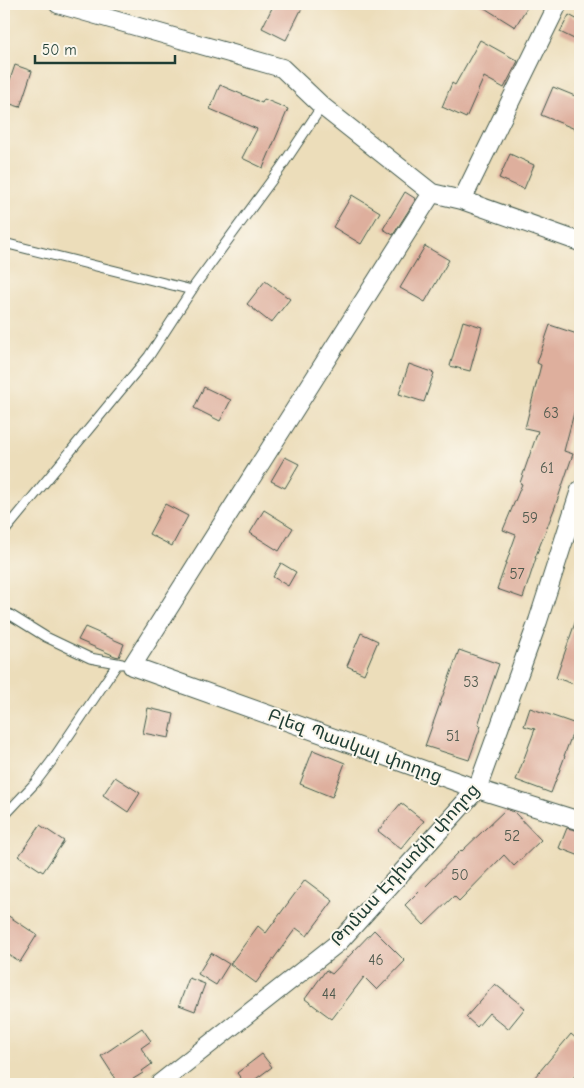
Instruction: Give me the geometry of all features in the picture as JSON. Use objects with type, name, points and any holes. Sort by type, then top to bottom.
[{"type":"street","points":[[58,4],[282,68],[322,106],[432,193],[462,200],[580,242]]},
{"type":"street","points":[[462,200],[558,4]]},
{"type":"street","points":[[125,664],[432,193]]},
{"type":"street","name":"Թոմաս Էդիսոնի փողոց","points":[[159,1084],[339,942],[477,789],[538,621],[580,490]]},
{"type":"street","name":"Բլեզ Պասկալ փողոց","points":[[125,664],[477,789],[580,821]]},
{"type":"lane","points":[[4,532],[149,356],[192,290],[280,169],[322,106]]},
{"type":"lane","points":[[4,243],[192,290]]},
{"type":"lane","points":[[4,611],[46,637],[90,658],[125,664],[40,776],[4,816]]},
{"type":"building","points":[[274,4],[294,4],[302,8],[286,40],[262,28]]},
{"type":"building","points":[[478,4],[529,4],[515,27]]},
{"type":"building","points":[[569,15],[580,21],[580,42],[560,32]]},
{"type":"building","points":[[480,40],[518,61],[504,88],[484,77],[466,118],[442,107],[452,83],[455,85]]},
{"type":"building","points":[[15,65],[32,71],[20,107],[4,102]]},
{"type":"building","points":[[220,85],[262,103],[264,99],[288,109],[263,168],[242,158],[257,129],[210,109]]},
{"type":"building","points":[[553,87],[580,98],[580,131],[541,115]]},
{"type":"building","points":[[510,154],[534,165],[524,189],[499,178]]},
{"type":"building","points":[[405,192],[416,199],[393,235],[383,229]]},
{"type":"building","points":[[352,195],[380,212],[361,244],[333,227]]},
{"type":"building","points":[[425,246],[449,260],[425,302],[400,288]]},
{"type":"building","points":[[265,281],[290,299],[271,323],[247,304]]},
{"type":"building","points":[[463,321],[482,327],[470,371],[450,366]]},
{"type":"building","points":[[550,325],[580,335],[580,390],[564,451],[573,454],[535,558],[523,598],[497,589],[516,535],[503,530],[522,484],[520,483],[538,431],[525,428],[541,365],[537,363]]},
{"type":"building","points":[[409,364],[434,373],[424,402],[399,394]]},
{"type":"building","points":[[204,387],[231,400],[220,421],[194,408]]},
{"type":"building","points":[[285,457],[299,464],[285,488],[271,481]]},
{"type":"building","points":[[165,504],[188,516],[172,546],[149,534]]},
{"type":"building","points":[[264,510],[293,528],[279,551],[250,533]]},
{"type":"building","points":[[281,563],[296,572],[288,586],[273,577]]},
{"type":"building","points":[[578,614],[580,614],[580,686],[556,678]]},
{"type":"building","points":[[85,627],[124,644],[119,657],[78,640]]},
{"type":"building","points":[[361,633],[378,641],[364,674],[347,666]]},
{"type":"building","points":[[459,650],[499,664],[478,725],[481,726],[469,760],[425,746]]},
{"type":"building","points":[[148,708],[174,714],[169,738],[143,733]]},
{"type":"building","points":[[530,708],[576,724],[551,793],[516,780],[535,729],[524,726]]},
{"type":"building","points":[[313,750],[345,763],[332,797],[300,784]]},
{"type":"building","points":[[115,777],[140,793],[128,812],[103,795]]},
{"type":"building","points":[[401,803],[424,821],[401,849],[378,831]]},
{"type":"building","points":[[506,809],[514,812],[541,840],[514,866],[504,855],[459,901],[454,896],[424,925],[405,905]]},
{"type":"building","points":[[40,825],[64,841],[43,872],[19,856]]},
{"type":"building","points":[[567,828],[580,831],[580,856],[559,848]]},
{"type":"building","points":[[305,880],[333,901],[307,936],[296,928],[256,983],[230,964],[258,926],[266,933]]},
{"type":"building","points":[[4,913],[37,935],[20,962],[4,952]]},
{"type":"building","points":[[374,930],[405,961],[377,990],[364,977],[332,1019],[305,999],[326,970],[332,974]]},
{"type":"building","points":[[211,953],[229,964],[216,985],[198,974]]},
{"type":"building","points":[[189,978],[205,984],[195,1011],[179,1005]]},
{"type":"building","points":[[495,984],[525,1008],[508,1029],[489,1013],[477,1027],[466,1017]]},
{"type":"building","points":[[142,1028],[151,1041],[141,1048],[152,1064],[142,1071],[143,1073],[125,1084],[119,1084],[101,1056]]},
{"type":"building","points":[[571,1034],[580,1042],[580,1070],[568,1084],[529,1084]]},
{"type":"building","points":[[262,1054],[272,1067],[249,1084],[245,1084],[237,1073]]}]
